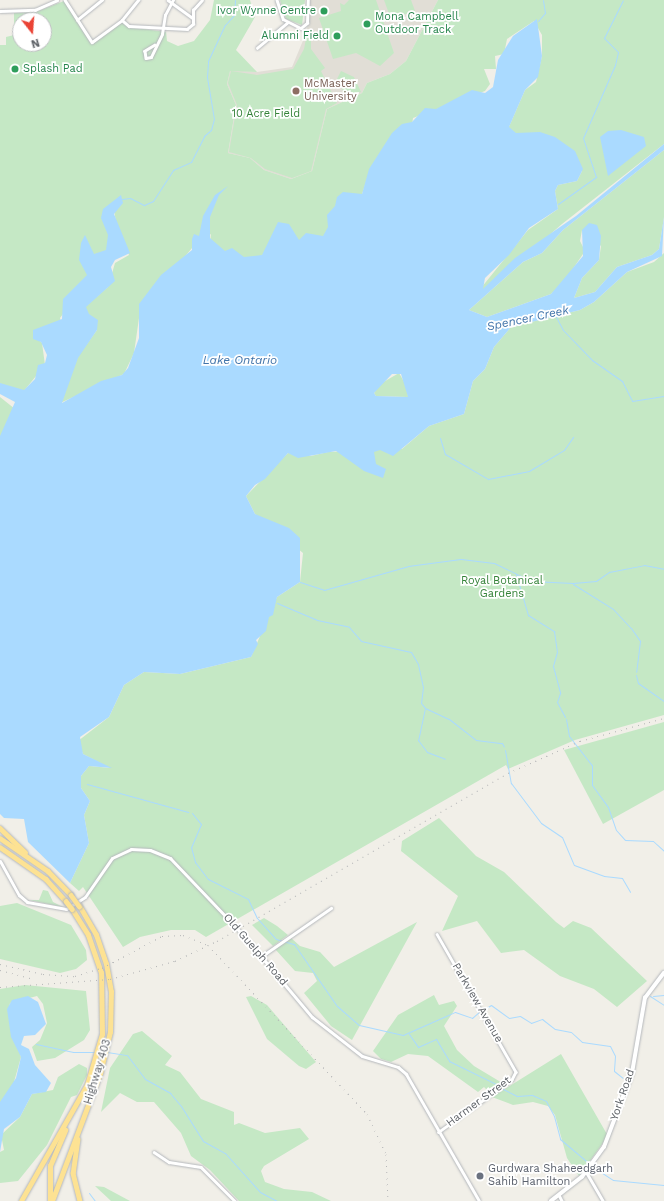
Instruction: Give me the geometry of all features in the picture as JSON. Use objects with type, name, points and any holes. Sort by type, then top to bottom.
[{"type":"highway","points":[[0,828],[35,861]]},
{"type":"highway","name":"Highway 403","points":[[0,838],[35,861],[71,895],[96,935],[110,979],[110,1032],[100,1073],[51,1201]]},
{"type":"highway","name":"Highway 403","points":[[1,848],[46,879],[72,909],[88,935],[103,986],[102,1034],[83,1092],[21,1201]]},
{"type":"highway","points":[[80,1201],[73,1173],[75,1152],[100,1073]]},
{"type":"highway","points":[[51,1201],[48,1189],[55,1150],[83,1092]]},
{"type":"main road","name":"York Road","points":[[551,1201],[587,1173],[604,1147],[622,1103],[637,1051],[645,998],[664,973]]},
{"type":"street","points":[[0,11],[35,10],[57,0]]},
{"type":"street","points":[[65,0],[92,42],[122,20],[138,0]]},
{"type":"street","points":[[77,20],[102,0]]},
{"type":"street","points":[[168,0],[172,1],[194,18]]},
{"type":"street","points":[[122,20],[129,26],[163,30],[191,28],[194,18],[193,10],[202,0]]},
{"type":"street","points":[[277,0],[278,10],[287,23],[299,28],[306,26],[308,0]]},
{"type":"street","points":[[155,45],[145,51],[146,58],[151,57],[155,45],[163,30],[165,15],[172,1]]},
{"type":"street","points":[[257,48],[287,23]]},
{"type":"street","name":"Old Guelph Road","points":[[0,861],[19,895],[27,902],[61,909],[73,906],[85,897],[117,855],[131,849],[150,850],[170,858],[262,956],[312,1017],[339,1039],[373,1062],[390,1064],[406,1074],[479,1201]]},
{"type":"street","points":[[262,956],[331,908]]},
{"type":"street","name":"Parkview Avenue","points":[[437,934],[516,1072]]},
{"type":"street","name":"Harmer Street","points":[[439,1132],[512,1080],[516,1072]]},
{"type":"street","points":[[154,1152],[169,1162],[201,1167],[236,1201]]},
{"type":"street","points":[[587,1173],[603,1201]]},
{"type":"street","points":[[559,1195],[562,1201]]},
{"type":"shaded area","name":"McMaster University","points":[[309,0],[438,0],[406,61],[390,74],[367,83],[362,93],[327,109],[312,171],[291,179],[264,170],[250,158],[228,153],[236,105],[227,84],[230,70],[257,72],[292,67],[307,31]]},
{"type":"green space","points":[[214,0],[250,0],[255,17],[236,50],[257,72],[230,71],[227,84],[236,105],[228,153],[250,158],[264,170],[291,179],[312,171],[327,109],[362,93],[367,83],[390,74],[406,61],[438,0],[664,0],[664,144],[562,224],[464,309],[528,230],[558,209],[555,191],[558,185],[577,181],[582,171],[508,129],[525,90],[536,82],[542,56],[542,35],[534,21],[507,39],[504,54],[495,56],[496,69],[484,69],[490,84],[485,91],[413,118],[412,125],[369,173],[361,197],[322,238],[254,261],[224,253],[210,242],[211,234],[192,248],[140,311],[134,353],[124,374],[58,404],[71,366],[97,330],[97,322],[86,317],[86,306],[108,287],[115,263],[129,255],[117,228],[113,204],[110,251],[60,318],[61,322],[35,336],[42,343],[45,365],[23,392],[0,387],[0,45],[6,45],[6,37],[12,36],[12,52],[52,52],[52,12],[36,12],[64,1],[91,44],[123,22],[129,27],[166,32],[167,41],[178,46],[194,41],[210,20]]},
{"type":"green space","points":[[280,0],[305,0],[302,25],[286,19]]},
{"type":"green space","points":[[349,0],[376,0],[394,53],[380,66],[356,53],[333,59],[319,18],[341,11],[340,3],[344,5]]},
{"type":"green space","points":[[384,0],[411,0],[415,11],[391,19]]},
{"type":"green space","name":"10 Acre Field","points":[[307,34],[311,35],[311,49],[325,68],[321,71],[337,103],[326,109],[311,171],[292,178],[265,169],[251,158],[229,152],[237,105],[228,83],[231,71],[257,75],[293,69],[304,49]]},
{"type":"green space","points":[[341,71],[354,77],[361,92],[345,95],[337,79]]},
{"type":"green space","points":[[664,150],[664,217],[659,249],[652,255],[617,267],[595,292],[574,298],[582,278],[599,260],[601,246],[582,230],[580,241],[585,251],[564,282],[551,294],[487,317],[469,310],[523,262],[542,253],[563,230]]},
{"type":"green space","name":"Royal Botanical Gardens","points":[[664,253],[664,715],[575,740],[508,769],[506,765],[206,937],[195,930],[171,930],[140,937],[123,947],[83,887],[79,891],[70,883],[89,843],[84,815],[90,801],[81,788],[81,776],[89,766],[110,768],[83,754],[78,741],[109,717],[124,685],[144,672],[180,674],[251,657],[277,597],[300,582],[303,553],[255,514],[246,496],[288,453],[311,456],[328,452],[402,449],[429,426],[464,414],[473,381],[485,369],[494,347],[511,327],[580,310],[594,302],[627,272],[654,262]]},
{"type":"green space","points":[[399,373],[407,387],[408,397],[376,396],[374,393],[380,384]]},
{"type":"green space","points":[[0,397],[15,409],[6,433],[0,437]]},
{"type":"green space","points":[[664,722],[664,790],[603,824],[564,750]]},
{"type":"green space","points":[[439,818],[476,856],[504,872],[556,922],[564,928],[573,921],[591,928],[647,981],[617,1007],[594,989],[560,976],[524,950],[501,953],[477,921],[442,931],[458,896],[401,851],[402,841]]},
{"type":"green space","points":[[43,890],[48,891],[53,902],[63,907],[29,900],[39,900]]},
{"type":"green space","points":[[17,903],[71,925],[86,950],[87,960],[76,969],[60,973],[0,959],[0,906]]},
{"type":"green space","points":[[264,918],[288,935],[273,946],[252,925]]},
{"type":"green space","points":[[417,922],[352,1040],[331,1026],[304,993],[317,981],[313,973],[295,971],[275,949],[290,937],[300,946],[320,952],[334,967]]},
{"type":"green space","points":[[25,985],[86,991],[90,1030],[84,1040],[55,1058],[37,1061],[32,1047],[40,1040],[47,1023],[43,1004],[37,996],[10,1003],[8,1013],[21,1057],[12,1089],[0,1104],[0,989]]},
{"type":"green space","points":[[434,995],[439,1005],[454,1001],[457,1006],[444,1026],[457,1050],[474,1066],[504,1084],[490,1093],[484,1087],[478,1092],[428,1056],[408,1054],[391,1062],[381,1059],[373,1051],[398,1015]]},
{"type":"green space","points":[[251,996],[267,1005],[316,1062],[306,1069],[299,1066],[267,1039],[246,997]]},
{"type":"green space","points":[[142,1031],[172,1056],[165,1065],[180,1072],[201,1099],[234,1112],[234,1125],[239,1123],[265,1133],[300,1128],[309,1139],[264,1166],[261,1171],[265,1182],[284,1189],[312,1192],[331,1201],[239,1201],[210,1170],[191,1156],[181,1133],[154,1102],[137,1102],[120,1093],[101,1112],[110,1068],[133,1034]]},
{"type":"green space","points":[[561,1054],[608,1136],[579,1176],[567,1158],[555,1115],[548,1106],[533,1102],[513,1105],[492,1097]]},
{"type":"green space","points":[[79,1064],[87,1068],[87,1075],[77,1095],[71,1097],[47,1145],[18,1181],[0,1183],[0,1152],[4,1150],[1,1135],[20,1117],[32,1094],[53,1090],[58,1077]]},
{"type":"green space","points":[[95,1186],[104,1187],[130,1201],[111,1201]]},
{"type":"water","name":"Lake Ontario","points":[[537,19],[542,56],[538,77],[525,90],[509,127],[516,133],[540,132],[555,137],[575,151],[583,169],[577,181],[558,185],[555,191],[558,209],[529,228],[509,255],[485,278],[483,289],[515,258],[576,216],[664,144],[664,150],[563,230],[542,253],[523,262],[469,310],[487,317],[551,294],[583,256],[582,230],[589,223],[597,225],[601,236],[599,260],[582,278],[574,298],[595,292],[617,267],[652,255],[659,249],[664,217],[662,256],[627,272],[594,302],[580,310],[511,327],[494,347],[485,369],[473,381],[464,414],[429,426],[393,456],[380,450],[374,452],[376,464],[386,469],[383,478],[364,471],[336,451],[298,458],[288,453],[265,479],[255,485],[246,496],[255,514],[289,528],[300,538],[300,582],[277,597],[273,615],[269,617],[266,631],[256,640],[258,644],[251,657],[180,674],[144,672],[124,685],[109,717],[80,737],[83,754],[112,768],[89,766],[81,776],[81,788],[90,801],[84,815],[89,843],[70,883],[28,842],[24,819],[4,818],[0,814],[0,436],[15,402],[0,394],[0,383],[24,390],[35,379],[38,365],[45,363],[47,355],[41,342],[33,339],[33,330],[62,319],[63,299],[87,275],[79,260],[81,243],[85,235],[94,254],[106,250],[108,235],[101,218],[103,209],[121,195],[123,203],[114,214],[130,253],[115,260],[111,267],[115,281],[86,307],[89,314],[98,320],[97,330],[78,358],[62,403],[101,381],[122,375],[128,368],[139,338],[139,304],[161,275],[192,250],[192,239],[194,234],[199,236],[203,216],[215,195],[228,186],[219,195],[210,217],[210,238],[225,251],[232,248],[244,257],[262,255],[278,222],[289,224],[299,240],[306,233],[323,236],[328,227],[327,215],[335,206],[337,197],[343,192],[362,194],[369,169],[392,133],[402,124],[412,122],[425,108],[436,109],[472,90],[485,93],[493,87],[498,60],[513,36]],"holes":[[[392,374],[401,374],[408,397],[376,396],[374,393]]]},
{"type":"water","points":[[621,130],[644,137],[646,146],[608,176],[600,137],[608,131]]},
{"type":"water","points":[[28,996],[38,1002],[46,1024],[35,1035],[24,1036],[21,1045],[29,1049],[35,1065],[51,1083],[46,1092],[32,1094],[20,1117],[4,1129],[0,1152],[0,1102],[16,1078],[21,1057],[11,1037],[7,1009],[12,1000]]},
{"type":"waterway","points":[[122,199],[130,198],[144,205],[153,201],[173,170],[191,162],[204,136],[211,130],[214,119],[207,77],[208,61],[225,25],[234,15],[235,0]]},
{"type":"waterway","points":[[538,21],[545,13],[543,0]]},
{"type":"waterway","points":[[558,204],[596,177],[583,138],[615,65],[618,52],[604,38],[623,0]]},
{"type":"waterway","name":"Spencer Creek","points":[[555,315],[563,330],[592,360],[622,381],[632,401],[664,396]]},
{"type":"waterway","points":[[440,438],[445,454],[488,479],[529,471],[564,450],[573,437]]},
{"type":"waterway","points":[[300,582],[324,590],[408,566],[461,559],[494,563],[531,581],[573,583],[596,581],[609,572],[644,565],[664,569]]},
{"type":"waterway","points":[[516,574],[528,615],[554,631],[557,652],[553,666],[560,693],[557,702],[565,717]]},
{"type":"waterway","points":[[573,584],[613,609],[631,628],[640,641],[636,672]]},
{"type":"waterway","points":[[277,603],[317,620],[349,627],[361,641],[411,652],[418,664],[423,687],[421,703],[425,708],[449,719],[476,740],[502,743],[504,747]]},
{"type":"waterway","points":[[636,675],[638,683],[664,701]]},
{"type":"waterway","points":[[425,708],[418,740],[427,752],[445,759]]},
{"type":"waterway","points":[[566,719],[569,736],[592,765],[592,785],[608,807],[616,830],[625,840],[653,841],[664,851]]},
{"type":"waterway","points":[[505,750],[511,783],[541,823],[562,837],[574,865],[604,876],[622,878],[630,892]]},
{"type":"waterway","points":[[87,784],[188,812]]},
{"type":"waterway","points":[[192,813],[201,824],[191,847],[195,862],[208,879],[248,899],[257,918],[276,939],[294,944],[337,1006],[359,1025],[403,1035],[455,1012],[472,1018],[479,1012]]},
{"type":"waterway","points":[[653,996],[664,995]]},
{"type":"waterway","points":[[650,996],[664,1005]]},
{"type":"waterway","points":[[483,1010],[491,1005],[509,1018],[520,1016],[531,1023],[542,1019],[555,1029],[571,1032],[582,1042],[610,1046],[615,1056],[614,1071],[623,1078]]},
{"type":"waterway","points":[[409,1034],[418,1047],[436,1039],[449,1061],[500,1086]]},
{"type":"waterway","points":[[36,1044],[73,1052],[96,1052]]},
{"type":"waterway","points":[[107,1052],[127,1055],[145,1079],[170,1093],[181,1106],[203,1141],[225,1153],[260,1192],[277,1201]]},
{"type":"waterway","points":[[503,1089],[517,1096],[532,1095],[546,1101],[554,1116],[560,1139],[590,1164]]},
{"type":"waterway","points":[[593,1167],[613,1180],[664,1185]]},
{"type":"waterway","points":[[89,1193],[95,1201]]},
{"type":"railway","points":[[0,987],[110,979],[175,961],[217,941],[508,773],[580,741],[664,718]]},
{"type":"railway","points":[[0,964],[43,974],[75,976],[102,968],[162,936],[183,935],[208,945],[367,1114],[386,1154],[388,1201]]},
{"type":"railway","points":[[0,970],[33,979]]},
{"type":"place","name":"Ivor Wynne Centre","points":[[324,11]]},
{"type":"place","name":"Mona Campbell Outdoor Track","points":[[367,24]]},
{"type":"place","name":"Alumni Field","points":[[337,36]]},
{"type":"place","name":"Splash Pad","points":[[15,69]]},
{"type":"place","name":"McMaster University","points":[[296,91]]},
{"type":"place","name":"Gurdwara Shaheedgarh Sahib Hamilton","points":[[480,1176]]}]
